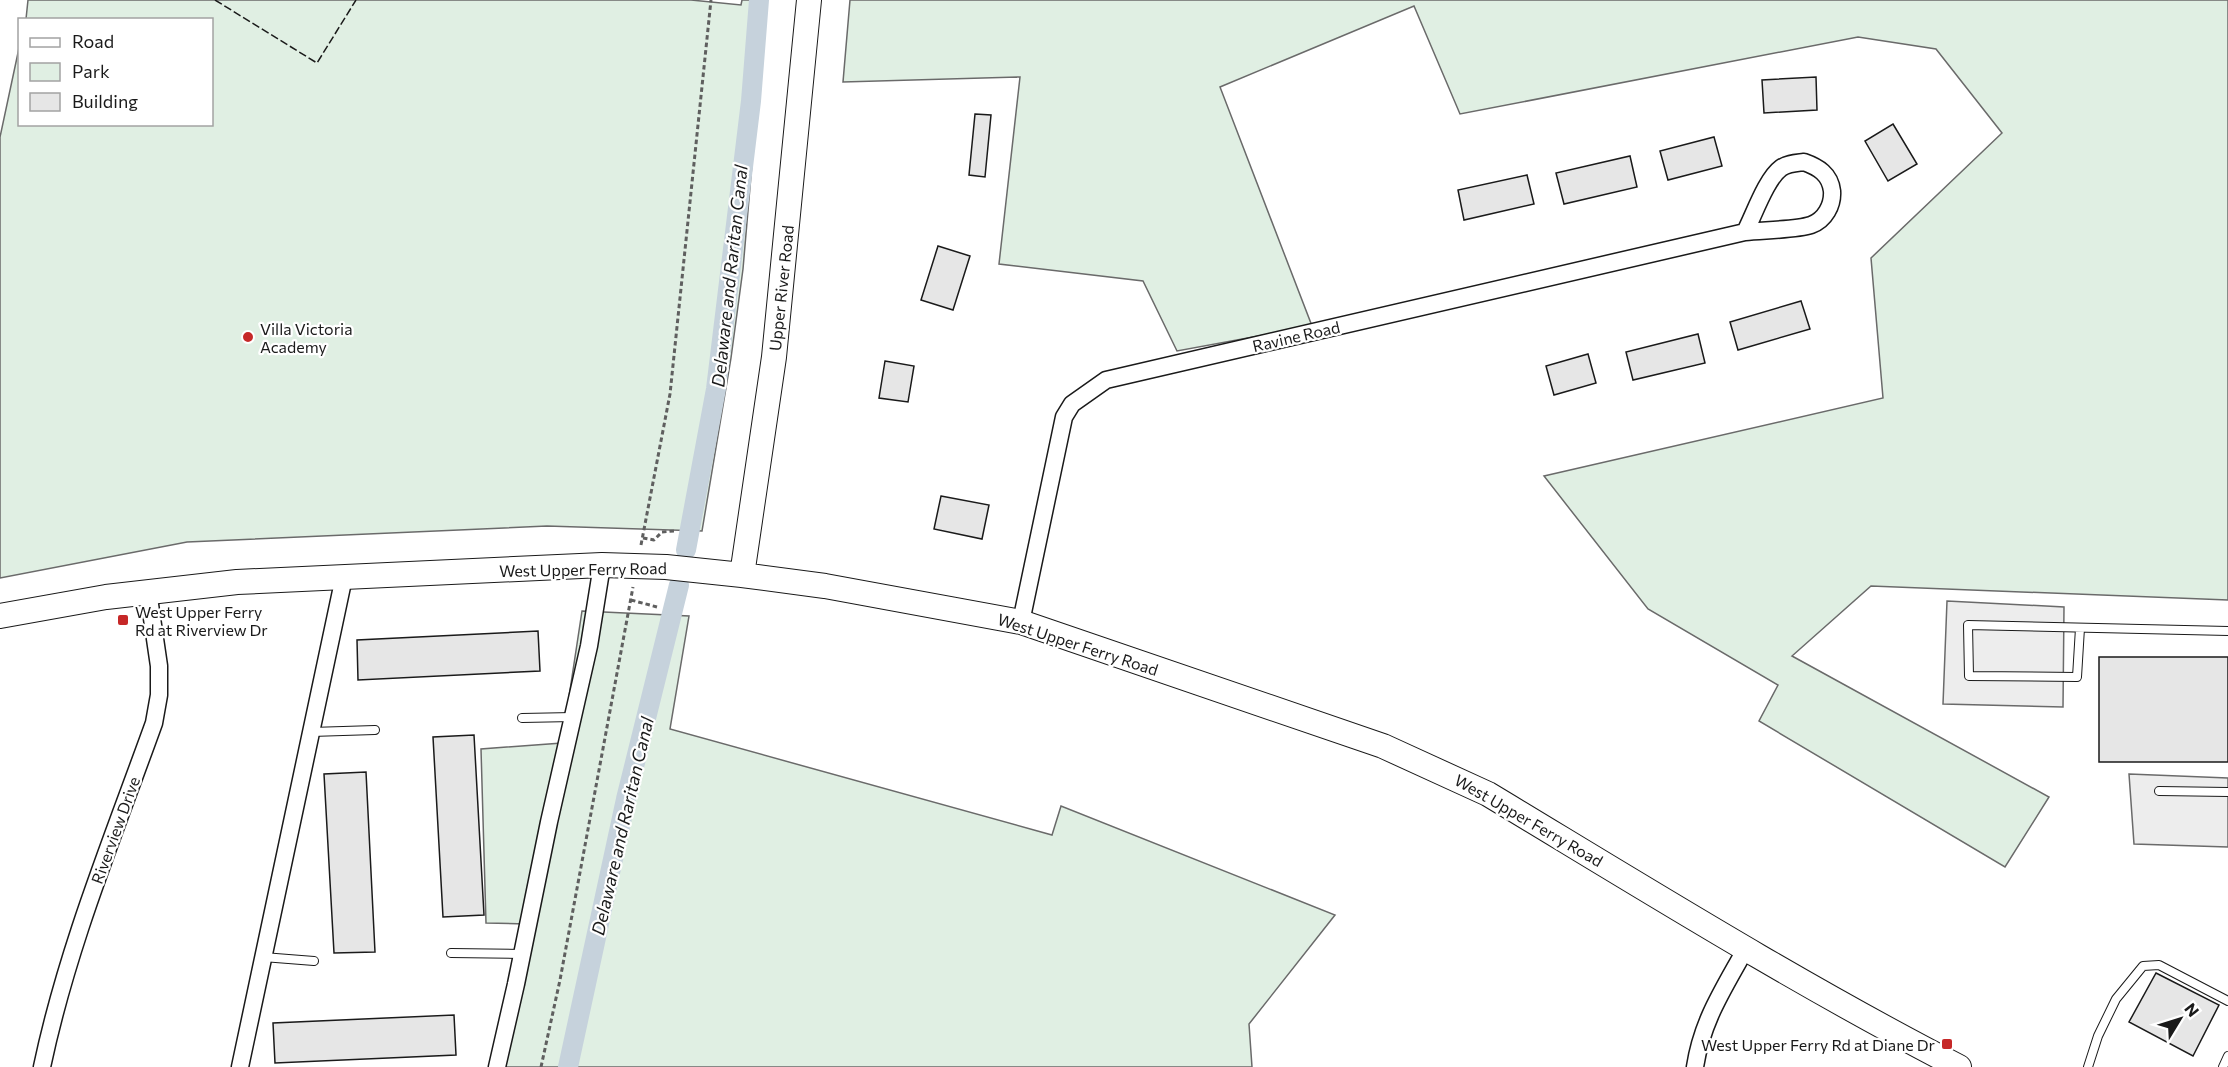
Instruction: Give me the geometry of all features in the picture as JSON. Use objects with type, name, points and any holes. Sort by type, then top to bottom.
[{"type":"main road","name":"Upper River Road","points":[[742,575],[774,357],[809,0]]},
{"type":"main road","name":"West Upper Ferry Road","points":[[0,616],[148,591],[237,582],[602,565],[700,570],[825,586],[1021,622],[1383,746],[1446,773],[1488,794],[1828,998],[1959,1067]]},
{"type":"street","name":"Ravine Road","points":[[1021,622],[1064,417],[1072,404],[1106,380],[1745,232],[1811,225],[1821,219],[1829,209],[1832,198],[1831,186],[1826,176],[1818,167],[1804,162],[1792,163],[1782,168],[1773,176],[1745,232]]},
{"type":"street","points":[[497,1067],[589,646],[602,565]]},
{"type":"street","points":[[240,1067],[344,576]]},
{"type":"street","name":"Riverview Drive","points":[[42,1067],[52,1019],[71,950],[154,723],[159,695],[159,666],[148,591]]},
{"type":"street","points":[[1695,1067],[1698,1043],[1708,1016],[1745,950]]},
{"type":"lane","points":[[2080,628],[2077,677],[1969,676],[1968,625],[2228,631]]},
{"type":"lane","points":[[522,718],[573,717]]},
{"type":"lane","points":[[311,732],[375,730]]},
{"type":"lane","points":[[2159,791],[2228,792]]},
{"type":"lane","points":[[451,952],[522,954]]},
{"type":"lane","points":[[263,957],[314,960]]},
{"type":"lane","points":[[2088,1067],[2098,1036],[2115,999],[2143,966],[2159,965],[2228,1001]]},
{"type":"lane","points":[[2223,1067],[2228,1056]]},
{"type":"path","points":[[674,531],[662,532],[654,540],[643,538],[670,394],[711,0]]},
{"type":"path","points":[[541,1067],[560,980],[631,600],[657,607]]},
{"type":"green space","name":"Villa Victoria Academy","points":[[28,0],[691,0],[741,5],[742,0],[766,0],[743,269],[731,358],[702,531],[547,526],[187,542],[0,578],[0,137],[18,53],[18,126],[213,126],[213,18],[26,18]]},
{"type":"green space","points":[[850,0],[2228,0],[2228,600],[1871,586],[1792,656],[2049,797],[2005,867],[1759,721],[1778,685],[1648,609],[1544,476],[1883,398],[1871,258],[2002,133],[1936,49],[1858,37],[1460,114],[1414,6],[1220,87],[1312,326],[1177,351],[1143,281],[999,264],[1020,77],[843,82]]},
{"type":"green space","points":[[582,611],[689,616],[670,729],[1052,835],[1061,806],[1335,915],[1249,1024],[1252,1067],[493,1067],[526,924],[486,923],[481,749],[562,743]]},
{"type":"shaded area","points":[[1947,601],[2064,607],[2063,707],[1943,704]]},
{"type":"shaded area","points":[[2129,774],[2228,778],[2228,847],[2134,844]]},
{"type":"building","points":[[1816,77],[1817,110],[1764,113],[1762,80]]},
{"type":"building","points":[[975,114],[991,115],[985,177],[969,175]]},
{"type":"building","points":[[1893,124],[1917,164],[1888,181],[1865,141]]},
{"type":"building","points":[[1714,137],[1722,166],[1668,180],[1660,151]]},
{"type":"building","points":[[1630,156],[1637,187],[1564,204],[1556,173]]},
{"type":"building","points":[[1527,175],[1534,204],[1464,220],[1458,190]]},
{"type":"building","points":[[938,246],[970,256],[953,310],[921,300]]},
{"type":"building","points":[[1801,301],[1810,329],[1738,350],[1730,322]]},
{"type":"building","points":[[1698,334],[1705,363],[1633,380],[1626,352]]},
{"type":"building","points":[[1588,354],[1596,383],[1554,395],[1546,366]]},
{"type":"building","points":[[885,361],[914,366],[908,402],[879,398]]},
{"type":"building","points":[[941,496],[989,505],[982,539],[934,529]]},
{"type":"building","points":[[538,631],[540,671],[358,680],[357,640]]},
{"type":"building","points":[[2099,657],[2228,657],[2228,762],[2099,762]]},
{"type":"building","points":[[474,735],[484,915],[443,917],[433,737]]},
{"type":"building","points":[[366,772],[375,952],[334,953],[324,774]]},
{"type":"building","points":[[2156,973],[2219,1005],[2193,1056],[2129,1022]]},
{"type":"building","points":[[454,1015],[456,1055],[275,1063],[273,1023]]},
{"type":"waterway","name":"Delaware and Raritan Canal","points":[[686,550],[716,389],[751,101],[759,0]]},
{"type":"waterway","name":"Delaware and Raritan Canal","points":[[568,1067],[626,799],[679,585]]},
{"type":"fence","points":[[215,0],[317,63],[356,0]]},
{"type":"place","name":"Villa Victoria Academy","points":[[248,337]]},
{"type":"place","name":"West Upper Ferry Rd at Riverview Dr","points":[[123,620]]},
{"type":"place","name":"West Upper Ferry Rd at Diane Dr","points":[[1947,1044]]}]
